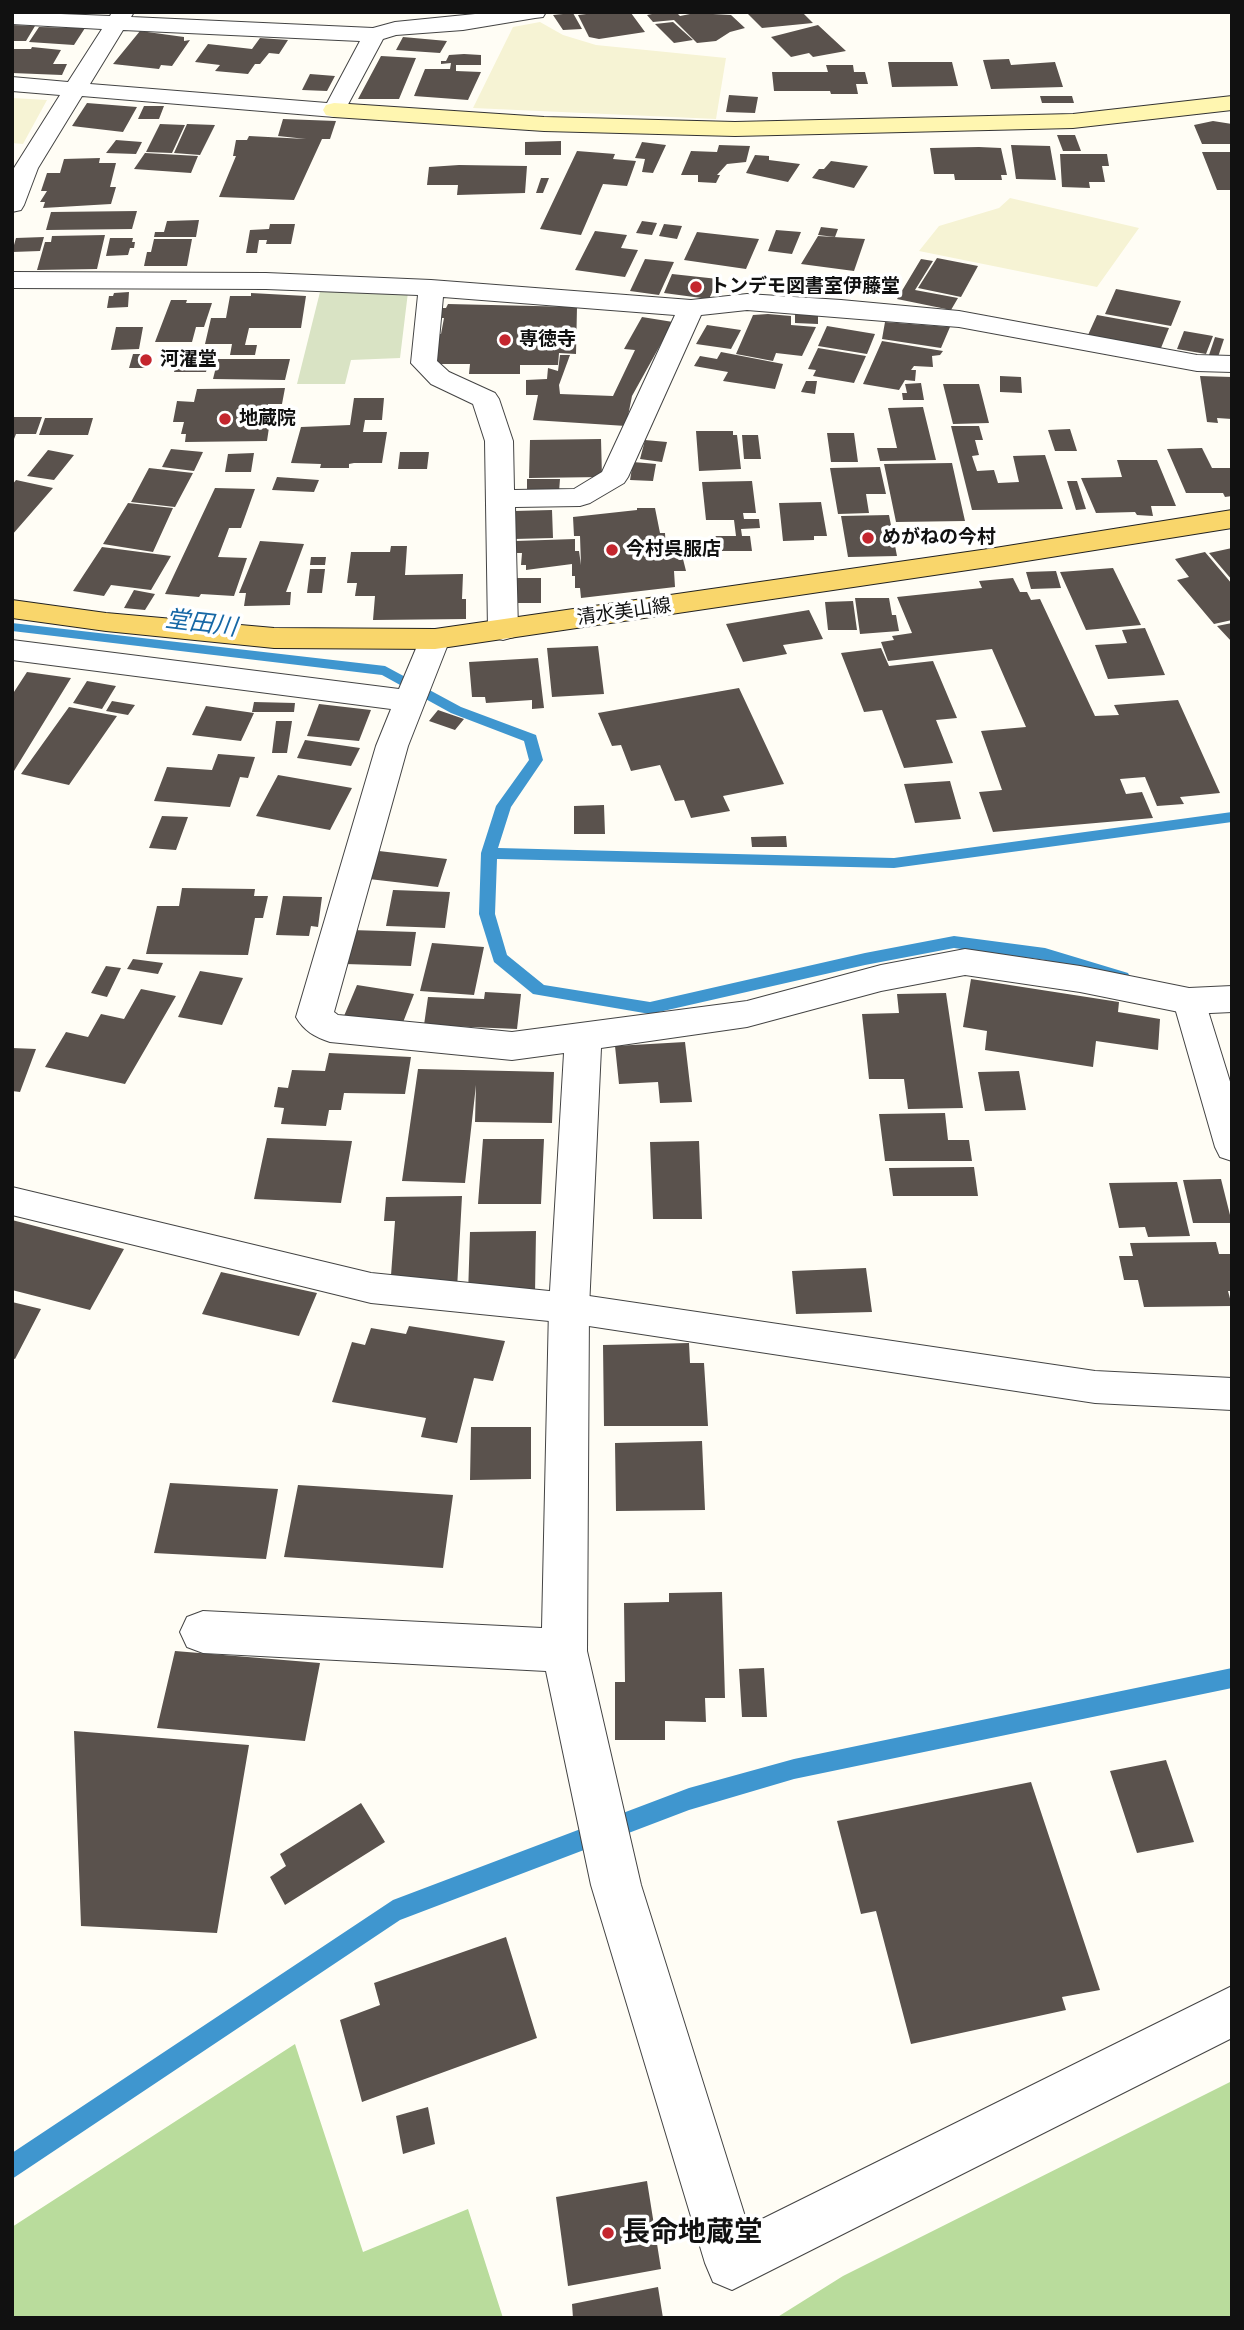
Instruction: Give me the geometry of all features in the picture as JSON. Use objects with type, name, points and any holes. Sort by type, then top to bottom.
[{"type":"main road","name":"清水美山線","points":[[12,609],[85,639],[435,639],[981,559],[1232,519]]},
{"type":"street","points":[[12,18],[120,17],[387,26],[463,24],[535,12]]},
{"type":"street","points":[[12,205],[26,168],[120,17]]},
{"type":"street","points":[[334,110],[387,26]]},
{"type":"street","points":[[12,84],[544,124],[735,129],[1073,121],[1232,103]]},
{"type":"street","points":[[12,280],[266,281],[431,288],[691,308],[747,302],[959,319],[1197,363],[1232,364]]},
{"type":"street","points":[[431,288],[424,363],[440,378],[485,399],[499,441],[503,630]]},
{"type":"street","points":[[500,499],[580,497],[614,477],[691,308]]},
{"type":"street","points":[[12,650],[85,639],[412,701]]},
{"type":"street","points":[[435,639],[392,746],[314,1017],[330,1028],[512,1046],[747,1014],[881,978],[965,962],[1080,979],[1189,1001],[1232,999]]},
{"type":"street","points":[[583,1036],[569,1308],[564,1651],[616,1885],[732,2263],[1232,2011]]},
{"type":"street","points":[[203,1632],[564,1651]]},
{"type":"lane","points":[[1189,1001],[1232,1147]]},
{"type":"lane","points":[[12,1201],[371,1288],[569,1308],[1095,1387],[1232,1394]]},
{"type":"shaded area","points":[[540,22],[563,35],[596,45],[726,58],[716,119],[473,108],[513,27]]},
{"type":"shaded area","points":[[12,98],[47,100],[23,144],[12,143]]},
{"type":"shaded area","points":[[1010,198],[1139,228],[1097,287],[919,251],[939,226],[999,208]]},
{"type":"green space","points":[[321,288],[408,292],[400,358],[351,360],[345,384],[297,384]]},
{"type":"green space","points":[[295,2044],[363,2252],[468,2209],[503,2318],[12,2318],[12,2227]]},
{"type":"green space","points":[[1232,2081],[1232,2318],[776,2318],[843,2276]]},
{"type":"building","points":[[676,12],[680,16],[695,13],[731,15],[745,28],[730,32],[716,41],[697,43],[674,20],[653,22],[647,15]]},
{"type":"building","points":[[746,12],[802,12],[813,23],[762,28]]},
{"type":"building","points":[[573,13],[582,29],[563,30],[553,15]]},
{"type":"building","points":[[631,13],[645,32],[599,39],[589,37],[578,15]]},
{"type":"building","points":[[673,22],[693,40],[674,43],[655,24]]},
{"type":"building","points":[[12,25],[35,26],[26,41],[12,41]]},
{"type":"building","points":[[818,25],[846,51],[813,57],[809,53],[791,57],[771,37]]},
{"type":"building","points":[[39,27],[85,28],[74,45],[29,42]]},
{"type":"building","points":[[140,31],[190,40],[172,66],[161,65],[159,69],[113,64]]},
{"type":"building","points":[[403,37],[447,41],[440,53],[396,50]]},
{"type":"building","points":[[260,38],[288,40],[279,54],[269,53],[260,64],[255,64],[248,74],[215,71],[220,65],[195,62],[208,44],[252,49]]},
{"type":"building","points":[[32,47],[61,50],[53,64],[67,64],[62,75],[12,73],[12,49]]},
{"type":"building","points":[[449,55],[481,55],[481,65],[456,65],[456,71],[481,72],[468,100],[414,96],[425,69],[450,69],[451,63],[441,64],[441,61],[446,61]]},
{"type":"building","points":[[381,56],[416,58],[399,99],[358,99]]},
{"type":"building","points":[[1009,59],[1011,65],[1055,62],[1063,87],[991,89],[983,60]]},
{"type":"building","points":[[888,62],[952,62],[958,86],[892,87]]},
{"type":"building","points":[[826,65],[853,65],[854,72],[865,72],[868,84],[856,84],[858,94],[774,91],[772,72],[828,72]]},
{"type":"building","points":[[310,74],[335,76],[327,91],[302,90]]},
{"type":"building","points":[[729,95],[758,97],[755,113],[726,112]]},
{"type":"building","points":[[1040,96],[1072,96],[1074,103],[1042,103]]},
{"type":"building","points":[[87,103],[137,107],[123,132],[72,126]]},
{"type":"building","points":[[144,106],[164,106],[159,119],[138,119]]},
{"type":"building","points":[[283,119],[336,121],[330,139],[322,139],[294,200],[219,197],[236,156],[233,156],[236,140],[247,140],[249,136],[306,139],[278,136]]},
{"type":"building","points":[[1213,121],[1232,124],[1232,144],[1202,144],[1194,125]]},
{"type":"building","points":[[160,124],[185,125],[172,153],[146,152]]},
{"type":"building","points":[[187,124],[215,125],[200,155],[174,153]]},
{"type":"building","points":[[1057,135],[1075,135],[1081,151],[1063,151]]},
{"type":"building","points":[[116,140],[142,142],[136,154],[106,153]]},
{"type":"building","points":[[561,141],[561,155],[525,155],[525,142]]},
{"type":"building","points":[[642,142],[666,145],[653,173],[642,172],[645,159],[635,158]]},
{"type":"building","points":[[719,145],[750,146],[746,162],[727,164],[717,175],[720,175],[716,183],[698,182],[698,175],[681,175],[691,151],[717,152]]},
{"type":"building","points":[[1011,145],[1050,146],[1056,180],[1016,179]]},
{"type":"building","points":[[930,148],[1001,148],[1007,175],[1001,175],[1002,180],[955,180],[954,174],[934,174]]},
{"type":"building","points":[[577,151],[615,154],[613,159],[636,161],[627,186],[603,184],[581,235],[540,229]]},
{"type":"building","points":[[1202,152],[1232,152],[1232,190],[1217,190]]},
{"type":"building","points":[[145,153],[198,156],[191,173],[134,169]]},
{"type":"building","points":[[1060,154],[1107,154],[1109,166],[1102,166],[1105,182],[1089,182],[1090,188],[1062,187]]},
{"type":"building","points":[[755,155],[769,156],[769,160],[800,164],[788,182],[746,173]]},
{"type":"building","points":[[100,158],[99,163],[116,163],[110,187],[116,187],[111,204],[43,208],[45,202],[40,202],[47,191],[41,191],[47,173],[60,173],[64,159]]},
{"type":"building","points":[[831,161],[868,166],[854,188],[812,178]]},
{"type":"building","points":[[527,166],[525,193],[457,195],[458,185],[427,185],[429,167]]},
{"type":"building","points":[[541,178],[549,178],[543,193],[536,193]]},
{"type":"building","points":[[137,211],[132,229],[46,230],[51,212]]},
{"type":"building","points":[[199,220],[196,237],[154,237],[155,232],[164,232],[167,221]]},
{"type":"building","points":[[642,221],[657,223],[652,235],[636,233]]},
{"type":"building","points":[[270,224],[295,224],[291,244],[266,244],[267,240],[259,240],[257,253],[246,253],[250,230],[269,229]]},
{"type":"building","points":[[664,224],[682,226],[677,239],[659,236]]},
{"type":"building","points":[[821,227],[838,229],[835,237],[818,235]]},
{"type":"building","points":[[776,230],[801,232],[792,254],[768,251]]},
{"type":"building","points":[[595,231],[627,235],[621,248],[638,250],[625,277],[575,270]]},
{"type":"building","points":[[697,232],[759,239],[746,269],[684,260]]},
{"type":"building","points":[[105,235],[97,269],[37,270],[45,242],[51,242],[52,236]]},
{"type":"building","points":[[818,236],[865,239],[854,271],[801,264]]},
{"type":"building","points":[[44,237],[40,251],[12,252],[16,238]]},
{"type":"building","points":[[110,238],[133,238],[134,248],[130,248],[128,255],[106,256]]},
{"type":"building","points":[[154,239],[192,239],[187,266],[144,266]]},
{"type":"building","points":[[937,258],[978,266],[961,297],[918,288]]},
{"type":"building","points":[[645,259],[674,262],[659,295],[630,291]]},
{"type":"building","points":[[921,259],[933,261],[915,290],[958,298],[951,310],[897,299]]},
{"type":"building","points":[[672,274],[718,279],[709,299],[664,293]]},
{"type":"building","points":[[1116,289],[1181,301],[1171,326],[1105,314]]},
{"type":"building","points":[[129,292],[128,307],[107,308],[109,296]]},
{"type":"building","points":[[251,293],[306,296],[301,328],[249,328],[245,345],[257,345],[255,355],[230,355],[232,344],[205,344],[211,318],[226,318],[230,296],[251,296]]},
{"type":"building","points":[[171,300],[212,303],[204,327],[196,327],[192,342],[155,342]]},
{"type":"building","points":[[448,304],[577,307],[576,354],[559,353],[558,365],[520,365],[520,374],[469,374],[470,364],[434,364],[438,334],[441,334],[444,318],[440,318],[441,308],[446,308]]},
{"type":"building","points":[[795,313],[818,314],[818,324],[795,323]]},
{"type":"building","points":[[753,315],[791,316],[791,325],[816,327],[802,356],[776,353],[773,361],[736,354]]},
{"type":"building","points":[[1097,315],[1169,328],[1161,348],[1088,335]]},
{"type":"building","points":[[642,317],[673,322],[632,396],[626,426],[533,420],[538,395],[526,395],[526,380],[547,379],[548,368],[558,371],[560,355],[570,355],[559,385],[560,394],[613,396],[635,350],[624,349]]},
{"type":"building","points":[[885,322],[950,327],[941,348],[882,339]]},
{"type":"building","points":[[707,325],[741,330],[731,349],[696,344]]},
{"type":"building","points":[[827,326],[875,334],[867,354],[818,346]]},
{"type":"building","points":[[116,327],[143,327],[139,349],[111,350]]},
{"type":"building","points":[[1184,331],[1213,336],[1206,354],[1177,349]]},
{"type":"building","points":[[1215,337],[1224,339],[1218,357],[1209,355]]},
{"type":"building","points":[[882,341],[943,351],[940,355],[932,356],[933,367],[914,366],[911,370],[916,370],[915,381],[905,380],[899,390],[863,384]]},
{"type":"building","points":[[818,348],[866,356],[854,383],[813,376],[816,370],[808,369]]},
{"type":"building","points":[[721,352],[783,364],[775,389],[723,381],[728,372],[694,366],[700,356],[717,359]]},
{"type":"building","points":[[133,354],[149,354],[145,368],[129,368]]},
{"type":"building","points":[[178,357],[210,357],[206,372],[174,372]]},
{"type":"building","points":[[218,359],[290,359],[285,380],[213,379]]},
{"type":"building","points":[[1000,376],[1021,377],[1022,393],[1000,392]]},
{"type":"building","points":[[1200,376],[1232,377],[1232,419],[1217,418],[1218,423],[1207,422]]},
{"type":"building","points":[[806,381],[817,381],[815,394],[801,392]]},
{"type":"building","points":[[921,383],[924,400],[903,400],[902,393],[907,393],[905,384]]},
{"type":"building","points":[[943,384],[979,384],[989,423],[953,424]]},
{"type":"building","points":[[285,388],[282,404],[268,404],[267,414],[271,414],[267,441],[185,442],[186,434],[181,434],[184,422],[173,422],[177,401],[194,402],[197,389]]},
{"type":"building","points":[[354,398],[384,398],[382,420],[365,420],[363,432],[387,432],[382,463],[354,463],[349,464],[349,468],[320,468],[321,464],[291,463],[301,427],[350,425]]},
{"type":"building","points":[[923,407],[936,460],[880,461],[877,448],[897,448],[888,408]]},
{"type":"building","points":[[12,417],[42,417],[36,434],[16,434],[12,444]]},
{"type":"building","points":[[45,418],[93,418],[88,435],[39,435]]},
{"type":"building","points":[[951,426],[979,426],[983,440],[975,440],[979,455],[972,456],[977,471],[994,470],[998,483],[1019,482],[1013,456],[1045,455],[1063,509],[972,510]]},
{"type":"building","points":[[1070,429],[1077,451],[1055,451],[1048,430]]},
{"type":"building","points":[[696,431],[733,431],[733,435],[737,435],[741,469],[699,471]]},
{"type":"building","points":[[827,433],[854,433],[858,462],[831,462]]},
{"type":"building","points":[[742,435],[758,435],[761,459],[744,459]]},
{"type":"building","points":[[601,439],[602,477],[529,478],[530,440]]},
{"type":"building","points":[[645,440],[667,442],[662,462],[640,459]]},
{"type":"building","points":[[1202,448],[1212,468],[1232,468],[1232,496],[1225,497],[1223,493],[1186,493],[1167,449]]},
{"type":"building","points":[[171,449],[203,452],[194,471],[162,467]]},
{"type":"building","points":[[48,450],[74,455],[54,480],[27,476]]},
{"type":"building","points":[[400,452],[429,452],[427,469],[398,469]]},
{"type":"building","points":[[254,453],[251,472],[225,472],[228,454]]},
{"type":"building","points":[[1117,460],[1157,460],[1176,506],[1151,506],[1153,516],[1137,515],[1135,512],[1096,513],[1081,478],[1122,477]]},
{"type":"building","points":[[633,462],[656,464],[653,481],[630,480]]},
{"type":"building","points":[[952,463],[965,521],[896,522],[884,464]]},
{"type":"building","points":[[880,467],[886,494],[866,494],[869,513],[838,514],[830,468]]},
{"type":"building","points":[[149,468],[193,473],[175,507],[131,502]]},
{"type":"building","points":[[277,477],[319,480],[314,492],[272,490]]},
{"type":"building","points":[[527,479],[560,479],[559,492],[527,492]]},
{"type":"building","points":[[16,480],[53,488],[12,535],[12,485]]},
{"type":"building","points":[[752,481],[756,513],[743,513],[744,519],[759,519],[760,528],[741,529],[742,536],[750,536],[752,551],[712,551],[711,536],[736,536],[734,520],[706,520],[702,482]]},
{"type":"building","points":[[1067,481],[1077,481],[1086,509],[1076,510]]},
{"type":"building","points":[[215,488],[255,489],[241,528],[229,528],[218,557],[247,558],[234,596],[165,594]]},
{"type":"building","points":[[821,502],[827,536],[814,536],[814,540],[783,541],[779,503]]},
{"type":"building","points":[[128,503],[173,508],[153,552],[103,544]]},
{"type":"building","points":[[655,508],[660,533],[665,533],[666,551],[681,551],[686,571],[674,571],[675,587],[581,598],[580,588],[575,588],[572,564],[526,570],[526,565],[521,565],[522,553],[515,553],[515,541],[575,539],[575,551],[579,551],[581,565],[580,536],[574,536],[573,517]]},
{"type":"building","points":[[552,510],[553,538],[514,539],[514,511]]},
{"type":"building","points":[[889,515],[897,556],[848,557],[841,516]]},
{"type":"building","points":[[260,541],[304,544],[286,592],[291,592],[290,605],[244,606],[246,593],[239,593]]},
{"type":"building","points":[[391,546],[407,546],[405,575],[463,574],[462,599],[466,599],[466,619],[373,620],[375,596],[355,596],[357,583],[347,583],[351,552],[390,552]]},
{"type":"building","points":[[102,547],[171,556],[151,590],[111,585],[104,596],[73,591]]},
{"type":"building","points":[[1232,548],[1232,580],[1209,553]]},
{"type":"building","points":[[1205,552],[1232,584],[1232,620],[1214,624],[1177,580],[1189,577],[1175,559]]},
{"type":"building","points":[[311,557],[326,557],[325,565],[310,565]]},
{"type":"building","points":[[1113,568],[1141,625],[1086,630],[1060,572]]},
{"type":"building","points":[[310,569],[325,569],[322,593],[307,593]]},
{"type":"building","points":[[1056,571],[1061,588],[1031,589],[1026,572]]},
{"type":"building","points":[[515,578],[541,578],[541,603],[515,603]]},
{"type":"building","points":[[1013,578],[1020,592],[1027,592],[1031,600],[1040,599],[1095,716],[1119,715],[1114,705],[1178,700],[1220,793],[1180,797],[1184,804],[1157,806],[1145,777],[1120,779],[1126,794],[1142,792],[1153,818],[993,832],[979,792],[1002,790],[981,731],[1026,727],[992,649],[888,661],[881,642],[894,640],[892,636],[912,633],[897,597],[982,588],[979,581]]},
{"type":"building","points":[[134,590],[155,594],[145,610],[124,608]]},
{"type":"building","points":[[855,598],[889,598],[899,631],[860,634]]},
{"type":"building","points":[[853,601],[857,630],[828,630],[825,602]]},
{"type":"building","points":[[809,610],[823,639],[783,645],[787,654],[743,662],[726,624]]},
{"type":"building","points":[[1232,623],[1232,642],[1217,626]]},
{"type":"building","points":[[1145,628],[1165,675],[1108,679],[1095,645],[1127,643],[1122,630]]},
{"type":"building","points":[[598,646],[604,694],[552,697],[547,648]]},
{"type":"building","points":[[881,648],[889,666],[933,661],[957,718],[936,720],[953,763],[904,768],[882,710],[864,712],[841,653]]},
{"type":"building","points":[[538,658],[544,708],[532,709],[532,700],[486,703],[485,697],[472,697],[469,662]]},
{"type":"building","points":[[27,672],[71,678],[14,771],[12,695]]},
{"type":"building","points":[[87,681],[116,686],[102,709],[73,703]]},
{"type":"building","points":[[739,688],[784,784],[723,796],[730,811],[691,818],[684,800],[675,801],[660,765],[631,771],[621,745],[612,746],[598,713]]},
{"type":"building","points":[[112,701],[135,705],[128,715],[106,711]]},
{"type":"building","points":[[254,702],[295,703],[294,712],[252,712]]},
{"type":"building","points":[[319,704],[371,710],[359,741],[307,736]]},
{"type":"building","points":[[206,706],[254,713],[241,741],[192,735]]},
{"type":"building","points":[[69,707],[117,716],[69,785],[21,774]]},
{"type":"building","points":[[438,710],[464,719],[455,730],[429,721]]},
{"type":"building","points":[[276,721],[292,721],[287,753],[272,753]]},
{"type":"building","points":[[305,740],[360,748],[351,766],[297,758]]},
{"type":"building","points":[[218,754],[255,757],[248,778],[240,777],[230,807],[154,801],[167,767],[212,770]]},
{"type":"building","points":[[278,775],[352,788],[330,830],[256,816]]},
{"type":"building","points":[[950,781],[961,819],[915,823],[904,784]]},
{"type":"building","points":[[604,805],[605,834],[574,834],[574,806]]},
{"type":"building","points":[[162,816],[188,817],[176,850],[149,848]]},
{"type":"building","points":[[786,836],[787,847],[752,847],[751,837]]},
{"type":"building","points":[[379,851],[447,859],[438,887],[369,879]]},
{"type":"building","points":[[182,888],[255,889],[254,896],[268,896],[263,918],[255,918],[248,955],[146,954],[157,906],[179,906]]},
{"type":"building","points":[[393,890],[450,892],[445,928],[386,926]]},
{"type":"building","points":[[283,896],[322,897],[318,927],[311,926],[309,936],[276,935]]},
{"type":"building","points":[[351,930],[416,932],[411,966],[345,964]]},
{"type":"building","points":[[432,943],[484,947],[474,995],[420,991]]},
{"type":"building","points":[[133,959],[163,963],[158,974],[127,969]]},
{"type":"building","points":[[106,966],[121,968],[107,997],[91,993]]},
{"type":"building","points":[[200,971],[243,978],[222,1025],[178,1017]]},
{"type":"building","points":[[971,979],[1119,1002],[1118,1012],[1160,1019],[1158,1050],[1096,1041],[1093,1067],[985,1050],[987,1031],[963,1027]]},
{"type":"building","points":[[357,985],[414,994],[402,1025],[344,1016]]},
{"type":"building","points":[[141,989],[176,996],[125,1084],[45,1067],[66,1032],[88,1037],[101,1014],[124,1019]]},
{"type":"building","points":[[485,992],[521,994],[517,1029],[424,1025],[428,997],[484,999]]},
{"type":"building","points":[[946,993],[963,1108],[908,1109],[904,1079],[869,1079],[862,1014],[899,1013],[897,994]]},
{"type":"building","points":[[685,1042],[692,1102],[660,1103],[658,1082],[619,1084],[615,1046]]},
{"type":"building","points":[[12,1048],[36,1049],[20,1092],[12,1091]]},
{"type":"building","points":[[329,1053],[411,1057],[405,1094],[344,1093],[341,1110],[329,1110],[326,1126],[281,1124],[284,1108],[274,1107],[278,1087],[288,1088],[292,1070],[325,1071]]},
{"type":"building","points":[[418,1069],[554,1072],[552,1123],[475,1122],[476,1085],[465,1183],[402,1181]]},
{"type":"building","points":[[1019,1071],[1026,1110],[985,1111],[978,1072]]},
{"type":"building","points":[[945,1113],[948,1140],[969,1140],[972,1161],[885,1161],[879,1114]]},
{"type":"building","points":[[267,1138],[352,1141],[341,1203],[254,1199]]},
{"type":"building","points":[[483,1139],[544,1139],[541,1204],[478,1204]]},
{"type":"building","points":[[699,1141],[702,1219],[653,1219],[650,1142]]},
{"type":"building","points":[[974,1167],[978,1196],[893,1196],[889,1168]]},
{"type":"building","points":[[1221,1179],[1232,1223],[1193,1223],[1183,1180]]},
{"type":"building","points":[[1177,1182],[1190,1236],[1148,1237],[1145,1227],[1119,1228],[1109,1183]]},
{"type":"building","points":[[462,1196],[457,1289],[390,1289],[395,1221],[384,1221],[386,1197]]},
{"type":"building","points":[[12,1220],[124,1249],[90,1310],[12,1290]]},
{"type":"building","points":[[536,1231],[535,1294],[468,1295],[470,1232]]},
{"type":"building","points":[[1216,1242],[1219,1254],[1232,1254],[1232,1291],[1228,1291],[1232,1306],[1144,1307],[1138,1280],[1124,1280],[1119,1256],[1133,1256],[1130,1243]]},
{"type":"building","points":[[866,1268],[872,1312],[796,1314],[792,1271]]},
{"type":"building","points":[[221,1272],[317,1293],[299,1336],[202,1314]]},
{"type":"building","points":[[12,1302],[41,1309],[15,1359],[12,1358]]},
{"type":"building","points":[[409,1326],[505,1341],[493,1381],[474,1378],[457,1443],[421,1437],[426,1418],[332,1402],[352,1342],[365,1345],[371,1328],[406,1334]]},
{"type":"building","points":[[689,1343],[690,1363],[704,1363],[708,1426],[604,1426],[603,1345]]},
{"type":"building","points":[[471,1427],[531,1427],[531,1479],[470,1480]]},
{"type":"building","points":[[702,1441],[705,1510],[616,1511],[615,1443]]},
{"type":"building","points":[[170,1483],[278,1489],[266,1559],[154,1553]]},
{"type":"building","points":[[298,1485],[453,1495],[443,1568],[284,1557]]},
{"type":"building","points":[[722,1592],[725,1698],[705,1698],[706,1722],[665,1721],[665,1740],[615,1740],[615,1682],[625,1682],[624,1603],[669,1602],[669,1593]]},
{"type":"building","points":[[175,1651],[320,1663],[305,1741],[157,1728]]},
{"type":"building","points":[[764,1668],[767,1717],[742,1717],[739,1669]]},
{"type":"building","points":[[74,1731],[249,1745],[217,1933],[81,1926]]},
{"type":"building","points":[[1166,1760],[1194,1842],[1137,1853],[1110,1771]]},
{"type":"building","points":[[1031,1782],[1100,1990],[1062,1997],[1066,2010],[911,2044],[876,1911],[861,1914],[837,1821]]},
{"type":"building","points":[[361,1803],[385,1842],[285,1905],[270,1877],[286,1866],[280,1854]]},
{"type":"building","points":[[506,1937],[537,2038],[362,2102],[340,2020],[380,2005],[374,1983]]},
{"type":"building","points":[[428,2107],[435,2144],[403,2154],[396,2116]]},
{"type":"building","name":"長命地蔵堂","points":[[647,2181],[661,2269],[568,2286],[556,2197]]},
{"type":"building","points":[[658,2287],[663,2318],[573,2318],[572,2304]]},
{"type":"waterway","name":"堂田川","points":[[12,627],[385,671],[456,710],[531,738],[536,760],[504,806],[489,853]]},
{"type":"waterway","points":[[489,853],[894,863],[1232,817]]},
{"type":"waterway","points":[[489,853],[487,914],[500,958],[539,990],[650,1008],[865,959],[954,942],[1045,954],[1122,977]]},
{"type":"waterway","points":[[12,2167],[393,1911],[689,1799],[794,1769],[1232,1678]]},
{"type":"place","name":"トンデモ図書室伊藤堂","points":[[696,287]]},
{"type":"place","name":"専徳寺","points":[[505,340]]},
{"type":"place","name":"河濯堂","points":[[146,360]]},
{"type":"place","name":"地蔵院","points":[[225,419]]},
{"type":"place","name":"めがねの今村","points":[[868,538]]},
{"type":"place","name":"今村呉服店","points":[[612,550]]},
{"type":"place","name":"長命地蔵堂","points":[[608,2233]]}]
